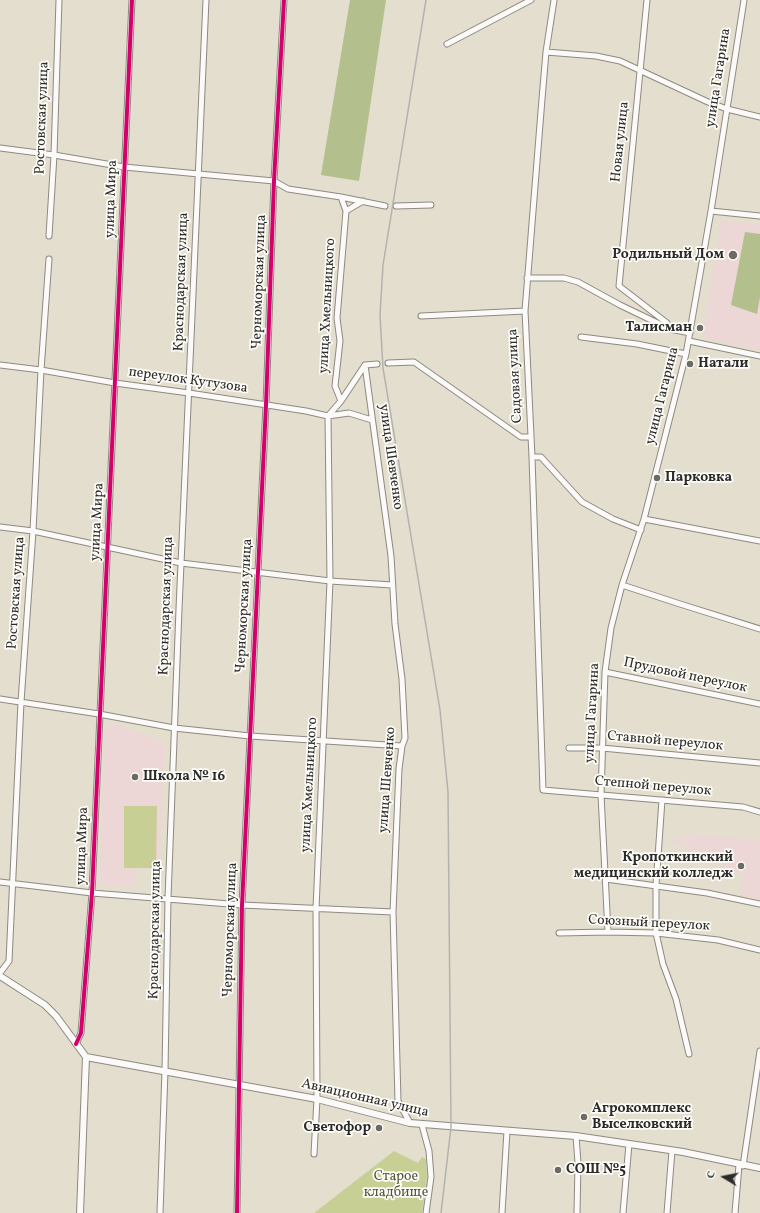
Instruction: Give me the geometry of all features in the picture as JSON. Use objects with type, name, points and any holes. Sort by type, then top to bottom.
[{"type":"main road","points":[[0,974],[45,1005],[56,1016],[86,1057],[80,1213]]},
{"type":"main road","name":"Авиационная улица","points":[[86,1057],[317,1099],[422,1125],[576,1136],[672,1151],[760,1168]]},
{"type":"street","name":"Ростовская улица","points":[[49,236],[54,155],[59,0]]},
{"type":"street","name":"улица Мира","points":[[76,1044],[81,1033],[92,893],[132,0]]},
{"type":"street","name":"Краснодарская улица","points":[[160,1213],[174,728],[206,0]]},
{"type":"street","name":"Черноморская улица","points":[[237,1213],[242,905],[266,405],[274,181],[284,0]]},
{"type":"street","points":[[447,44],[531,0]]},
{"type":"street","name":"Садовая улица","points":[[543,790],[532,457],[525,311],[546,52],[554,0]]},
{"type":"street","name":"Новая улица","points":[[647,0],[619,286],[667,323],[670,329]]},
{"type":"street","name":"улица Гагарина","points":[[608,932],[601,795],[606,672],[611,628],[622,584],[644,519],[689,341],[744,0]]},
{"type":"street","points":[[546,52],[596,56],[620,62],[690,95],[727,109],[760,117]]},
{"type":"street","points":[[0,148],[54,155],[124,167],[274,181],[288,189],[341,197],[385,206]]},
{"type":"street","name":"улица Хмельницкого","points":[[341,197],[346,211],[337,318],[340,342],[335,386],[341,401]]},
{"type":"street","points":[[346,211],[363,201]]},
{"type":"street","points":[[396,206],[431,205]]},
{"type":"street","points":[[711,211],[760,216]]},
{"type":"street","name":"Ростовская улица","points":[[0,974],[9,961],[21,702],[49,259]]},
{"type":"street","points":[[527,278],[564,278],[578,282],[620,305],[670,329],[690,333]]},
{"type":"street","points":[[421,316],[525,311]]},
{"type":"street","points":[[580,337],[637,344],[686,354]]},
{"type":"street","points":[[689,341],[760,356]]},
{"type":"street","points":[[388,363],[414,362],[521,437],[530,437]]},
{"type":"street","points":[[328,416],[341,401],[365,365],[377,364]]},
{"type":"street","name":"переулок Кутузова","points":[[0,365],[306,411],[328,416],[349,413],[372,420]]},
{"type":"street","name":"улица Шевченко","points":[[365,365],[391,556],[395,624],[402,679],[405,738],[402,746],[399,769],[393,912],[398,1101],[410,1123]]},
{"type":"street","name":"улица Хмельницкого","points":[[314,1154],[317,1099],[316,909],[330,581],[328,416]]},
{"type":"street","points":[[532,457],[541,457],[582,502],[613,519],[641,530]]},
{"type":"street","points":[[644,519],[760,541]]},
{"type":"street","points":[[0,527],[33,531],[181,563],[330,581],[392,585]]},
{"type":"street","points":[[622,584],[760,629]]},
{"type":"street","name":"Прудовой переулок","points":[[606,672],[760,704]]},
{"type":"street","points":[[0,699],[99,714],[174,728],[250,736],[402,746]]},
{"type":"street","name":"Ставной переулок","points":[[568,748],[602,748],[760,763]]},
{"type":"street","name":"Степной переулок","points":[[543,790],[743,808],[760,812]]},
{"type":"street","points":[[662,800],[656,885],[656,933],[663,964],[676,999],[689,1054]]},
{"type":"street","points":[[606,879],[707,892],[760,904]]},
{"type":"street","points":[[0,882],[92,893],[242,905],[393,912]]},
{"type":"street","name":"Союзный переулок","points":[[559,933],[656,933],[718,940],[760,950]]},
{"type":"street","points":[[735,1213],[741,1165],[760,1051]]},
{"type":"street","points":[[422,1125],[430,1151],[431,1177],[426,1213]]},
{"type":"street","points":[[502,1213],[507,1131]]},
{"type":"street","points":[[576,1136],[578,1163],[576,1213]]},
{"type":"street","points":[[623,1213],[629,1144]]},
{"type":"street","points":[[668,1213],[672,1151]]},
{"type":"shaded area","points":[[721,221],[760,224],[760,350],[703,338]]},
{"type":"shaded area","points":[[105,721],[165,742],[159,869],[135,869],[134,886],[100,885]]},
{"type":"shaded area","name":"Кропоткинский медицинский колледж","points":[[687,834],[760,840],[760,900],[740,895],[744,874],[722,870],[723,862],[688,858],[689,846],[673,844],[674,838],[686,839]]},
{"type":"green space","points":[[350,0],[386,0],[359,181],[321,175]]},
{"type":"green space","points":[[745,232],[760,234],[760,297],[757,314],[731,305]]},
{"type":"green space","points":[[124,806],[157,806],[156,868],[124,868]]},
{"type":"green space","name":"Старое кладбище","points":[[394,1151],[418,1163],[422,1157],[426,1159],[427,1177],[422,1213],[314,1213]]},
{"type":"railway","points":[[426,0],[383,265],[380,315],[383,368],[440,710],[448,792],[451,1127],[441,1213]]},
{"type":"cycle path","points":[[76,1044],[81,1033],[92,893],[132,0]]},
{"type":"cycle path","points":[[237,1213],[242,905],[266,405],[274,181],[284,0]]},
{"type":"place","name":"Родильный Дом","points":[[733,255]]},
{"type":"place","name":"Талисман","points":[[700,328]]},
{"type":"place","name":"Натали","points":[[690,364]]},
{"type":"place","name":"Парковка","points":[[657,478]]},
{"type":"place","name":"Школа № 16","points":[[135,777]]},
{"type":"place","name":"Кропоткинский медицинский колледж","points":[[741,866]]},
{"type":"place","name":"Агрокомплекс Выселковский","points":[[584,1117]]},
{"type":"place","name":"Светофор","points":[[379,1128]]},
{"type":"place","name":"СОШ №5","points":[[558,1170]]}]
